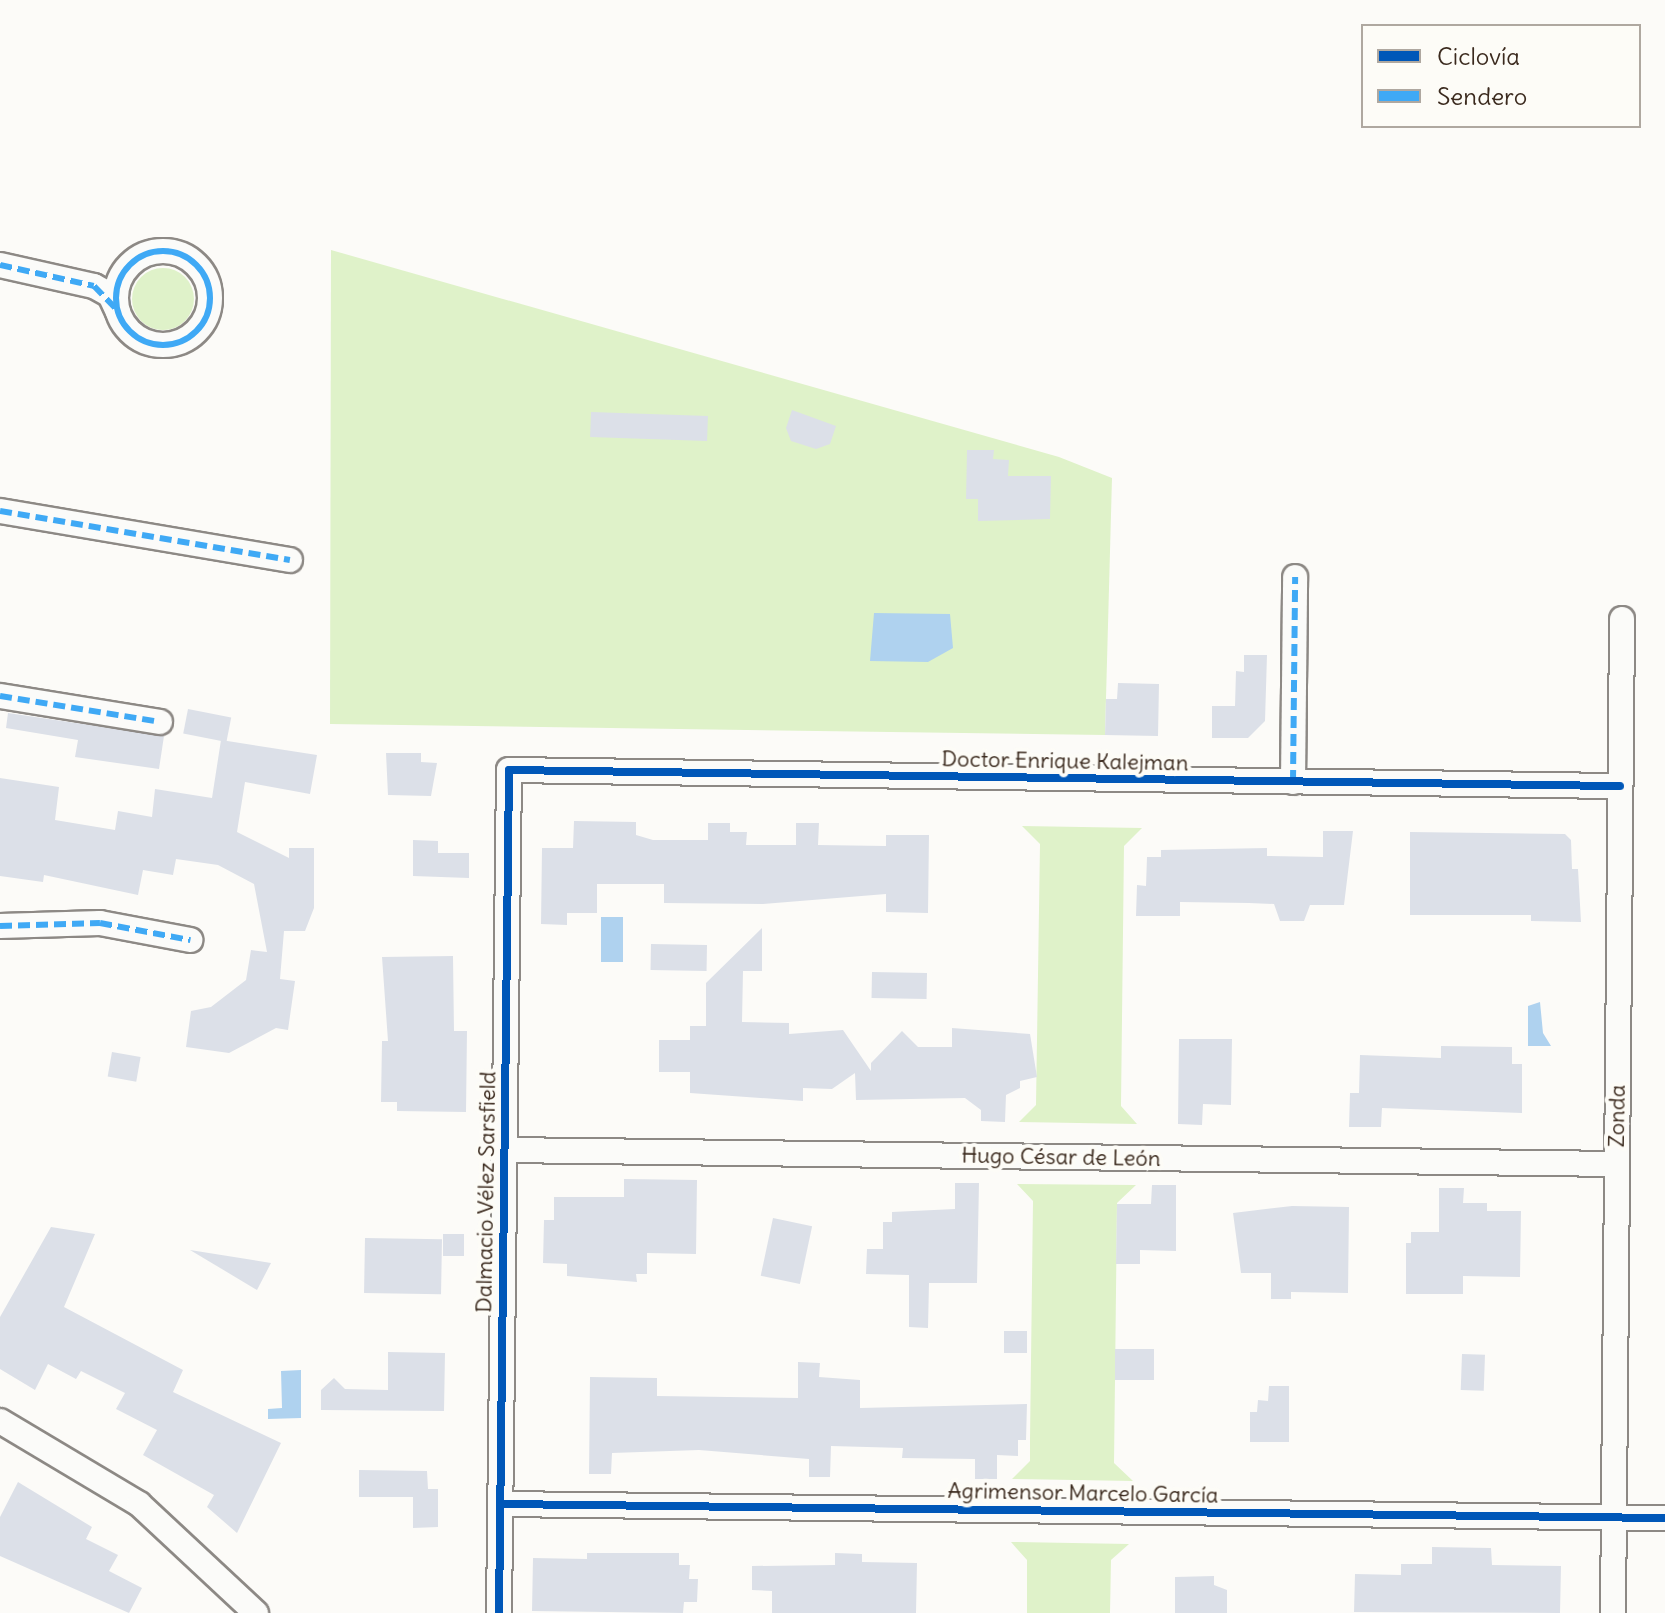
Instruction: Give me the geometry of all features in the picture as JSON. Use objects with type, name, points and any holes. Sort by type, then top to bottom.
[{"type":"street","points":[[0,265],[94,286],[110,295],[135,336],[163,345],[202,326],[210,298],[201,270],[178,253],[148,253],[125,270],[94,286]]},
{"type":"street","points":[[118,312],[125,270]]},
{"type":"street","points":[[0,511],[290,560]]},
{"type":"street","points":[[1293,782],[1295,577]]},
{"type":"street","name":"Zonda","points":[[1613,1613],[1622,619]]},
{"type":"street","points":[[0,696],[160,722]]},
{"type":"street","name":"Doctor Enrique Kalejman","points":[[509,770],[1620,786]]},
{"type":"street","name":"Dalmacio Vélez Sarsfield","points":[[499,1613],[509,770]]},
{"type":"street","points":[[0,926],[100,923],[190,940]]},
{"type":"street","name":"Hugo César de León","points":[[504,1150],[1617,1164]]},
{"type":"street","points":[[0,1421],[139,1504],[256,1613]]},
{"type":"street","name":"Agrimensor Marcelo García","points":[[500,1504],[1665,1518]]},
{"type":"green space","points":[[331,250],[1059,457],[1112,478],[1105,735],[330,724]]},
{"type":"green space","points":[[163,268],[185,277],[194,299],[185,321],[163,330],[141,321],[132,299],[141,277]]},
{"type":"green space","points":[[1022,826],[1142,828],[1124,846],[1121,1106],[1137,1124],[1019,1122],[1036,1105],[1040,844]]},
{"type":"green space","points":[[1017,1184],[1136,1185],[1117,1203],[1114,1463],[1133,1481],[1012,1479],[1030,1461],[1033,1201]]},
{"type":"green space","points":[[1011,1542],[1129,1544],[1111,1560],[1110,1613],[1027,1613],[1027,1560]]},
{"type":"water","points":[[874,613],[950,614],[953,648],[928,662],[870,661]]},
{"type":"water","points":[[601,917],[623,917],[623,962],[601,962]]},
{"type":"water","points":[[1540,1002],[1543,1033],[1551,1046],[1528,1046],[1528,1006]]},
{"type":"water","points":[[301,1370],[301,1418],[268,1419],[268,1409],[282,1408],[281,1371]]},
{"type":"building","points":[[792,410],[836,426],[830,444],[816,449],[791,441],[786,428]]},
{"type":"building","points":[[591,412],[708,416],[707,441],[590,437]]},
{"type":"building","points":[[967,450],[994,450],[993,459],[1009,460],[1008,476],[1051,476],[1050,519],[978,521],[978,499],[966,499]]},
{"type":"building","points":[[1244,655],[1267,655],[1265,721],[1248,738],[1212,738],[1212,706],[1235,706],[1236,671],[1244,672]]},
{"type":"building","points":[[1118,683],[1159,684],[1158,736],[1105,735],[1106,699],[1117,699]]},
{"type":"building","points":[[188,709],[231,717],[226,742],[183,734]]},
{"type":"building","points":[[8,713],[164,736],[159,769],[75,757],[78,740],[6,728]]},
{"type":"building","points":[[221,740],[317,755],[310,794],[245,782],[237,832],[289,858],[289,848],[314,848],[314,908],[305,931],[284,931],[280,979],[295,981],[288,1030],[276,1028],[229,1053],[186,1047],[191,1011],[211,1007],[246,980],[251,950],[267,952],[254,884],[218,865],[176,859],[173,875],[143,870],[138,895],[44,875],[43,882],[0,876],[0,778],[59,787],[55,820],[115,830],[118,811],[152,817],[155,789],[212,798]]},
{"type":"building","points":[[386,753],[421,753],[421,762],[437,763],[431,796],[388,795]]},
{"type":"building","points":[[574,821],[636,822],[636,835],[653,840],[708,840],[708,823],[730,823],[730,832],[747,832],[746,845],[796,845],[796,823],[819,823],[818,845],[886,846],[886,835],[929,835],[928,913],[886,912],[886,894],[763,904],[664,903],[664,884],[597,884],[597,913],[567,913],[567,925],[541,924],[542,848],[573,848]]},
{"type":"building","points":[[1323,831],[1353,831],[1344,905],[1310,905],[1304,921],[1280,921],[1274,904],[1249,903],[1180,902],[1180,916],[1136,916],[1137,885],[1146,886],[1147,857],[1161,857],[1161,850],[1267,848],[1267,856],[1323,857]]},
{"type":"building","points":[[1410,832],[1565,834],[1571,840],[1572,869],[1578,869],[1581,922],[1531,921],[1531,915],[1410,915]]},
{"type":"building","points":[[413,840],[438,841],[438,853],[469,853],[469,878],[413,876]]},
{"type":"building","points":[[762,928],[762,971],[743,971],[742,1022],[789,1023],[789,1034],[843,1030],[871,1071],[871,1063],[902,1031],[918,1047],[952,1047],[952,1028],[1030,1034],[1037,1077],[1020,1081],[1020,1088],[1006,1095],[1005,1122],[981,1121],[981,1110],[965,1098],[856,1100],[855,1073],[832,1089],[803,1088],[803,1101],[690,1093],[690,1072],[659,1072],[659,1040],[690,1040],[690,1026],[706,1026],[706,983]]},
{"type":"building","points":[[651,944],[707,945],[707,971],[651,970]]},
{"type":"building","points":[[453,956],[454,1031],[467,1031],[466,1112],[397,1111],[397,1102],[381,1102],[382,1041],[388,1041],[382,957]]},
{"type":"building","points":[[872,972],[927,973],[927,999],[872,998]]},
{"type":"building","points":[[1179,1039],[1232,1039],[1231,1105],[1203,1104],[1202,1125],[1178,1124]]},
{"type":"building","points":[[1441,1046],[1512,1047],[1512,1064],[1522,1064],[1522,1113],[1382,1108],[1381,1127],[1349,1127],[1350,1093],[1359,1093],[1360,1055],[1441,1058]]},
{"type":"building","points":[[112,1052],[141,1057],[136,1082],[108,1077]]},
{"type":"building","points":[[624,1179],[697,1180],[696,1254],[647,1253],[647,1274],[636,1274],[637,1282],[567,1276],[567,1264],[543,1263],[544,1220],[554,1220],[554,1197],[624,1197]]},
{"type":"building","points":[[955,1183],[979,1183],[977,1283],[929,1283],[928,1328],[909,1327],[909,1275],[866,1274],[867,1249],[883,1249],[883,1222],[892,1222],[892,1212],[955,1209]]},
{"type":"building","points":[[1152,1185],[1176,1185],[1176,1251],[1140,1250],[1140,1264],[1116,1264],[1117,1204],[1151,1204]]},
{"type":"building","points":[[1439,1188],[1464,1188],[1463,1203],[1487,1203],[1487,1211],[1521,1211],[1520,1277],[1463,1276],[1463,1294],[1406,1294],[1406,1243],[1411,1243],[1411,1232],[1439,1232]]},
{"type":"building","points":[[1292,1206],[1349,1207],[1348,1293],[1291,1292],[1291,1299],[1271,1299],[1271,1273],[1241,1273],[1233,1213]]},
{"type":"building","points":[[773,1218],[812,1226],[800,1284],[761,1276]]},
{"type":"building","points":[[51,1227],[95,1234],[64,1307],[183,1370],[173,1392],[281,1443],[237,1533],[207,1507],[214,1495],[143,1455],[157,1430],[116,1409],[125,1393],[81,1371],[76,1379],[48,1364],[35,1390],[0,1369],[0,1317]]},
{"type":"building","points":[[443,1234],[464,1234],[464,1256],[443,1256]]},
{"type":"building","points":[[365,1238],[442,1239],[441,1294],[364,1293]]},
{"type":"building","points":[[190,1250],[271,1263],[257,1290]]},
{"type":"building","points":[[1004,1331],[1027,1331],[1027,1353],[1004,1353]]},
{"type":"building","points":[[1115,1349],[1154,1349],[1154,1380],[1115,1380]]},
{"type":"building","points":[[388,1352],[445,1353],[444,1411],[321,1410],[321,1390],[334,1378],[345,1389],[388,1390]]},
{"type":"building","points":[[1462,1354],[1485,1355],[1484,1391],[1461,1390]]},
{"type":"building","points":[[798,1362],[820,1363],[819,1377],[860,1380],[860,1408],[1027,1404],[1026,1440],[1018,1440],[1018,1456],[997,1455],[997,1479],[975,1479],[975,1459],[902,1458],[903,1448],[831,1446],[830,1477],[809,1477],[809,1459],[699,1450],[612,1453],[611,1474],[589,1474],[590,1377],[657,1378],[657,1396],[798,1398]]},
{"type":"building","points":[[1269,1386],[1289,1386],[1289,1442],[1250,1442],[1250,1412],[1257,1412],[1258,1400],[1268,1401]]},
{"type":"building","points":[[359,1470],[427,1471],[428,1489],[438,1489],[438,1527],[413,1528],[413,1497],[359,1497]]},
{"type":"building","points":[[18,1482],[92,1527],[86,1539],[118,1555],[109,1571],[142,1588],[129,1613],[0,1556],[0,1517]]},
{"type":"building","points":[[1432,1547],[1491,1548],[1492,1565],[1561,1566],[1560,1613],[1354,1612],[1355,1574],[1401,1575],[1401,1564],[1432,1564]]},
{"type":"building","points":[[587,1553],[679,1553],[679,1565],[690,1565],[689,1579],[698,1579],[697,1602],[684,1602],[683,1613],[532,1611],[533,1558],[587,1559]]},
{"type":"building","points":[[835,1553],[862,1554],[862,1562],[917,1563],[916,1613],[772,1613],[772,1591],[752,1590],[752,1566],[835,1565]]},
{"type":"building","points":[[1214,1576],[1214,1585],[1227,1590],[1227,1613],[1175,1613],[1175,1577]]},
{"type":"marked path","points":[[163,251],[181,255],[196,265],[206,280],[210,298],[206,316],[196,331],[181,341],[163,345],[145,341],[130,331],[120,316],[116,298],[120,280],[130,265],[145,255],[163,251]]},
{"type":"marked path","points":[[0,265],[94,286],[116,309]]},
{"type":"marked path","points":[[0,511],[290,560]]},
{"type":"marked path","points":[[1293,782],[1295,577]]},
{"type":"marked path","points":[[0,696],[160,722]]},
{"type":"marked path","points":[[0,926],[100,923],[190,940]]},
{"type":"cycle path","points":[[499,1613],[509,770],[1620,786]]},
{"type":"cycle path","points":[[500,1504],[1665,1518]]}]
